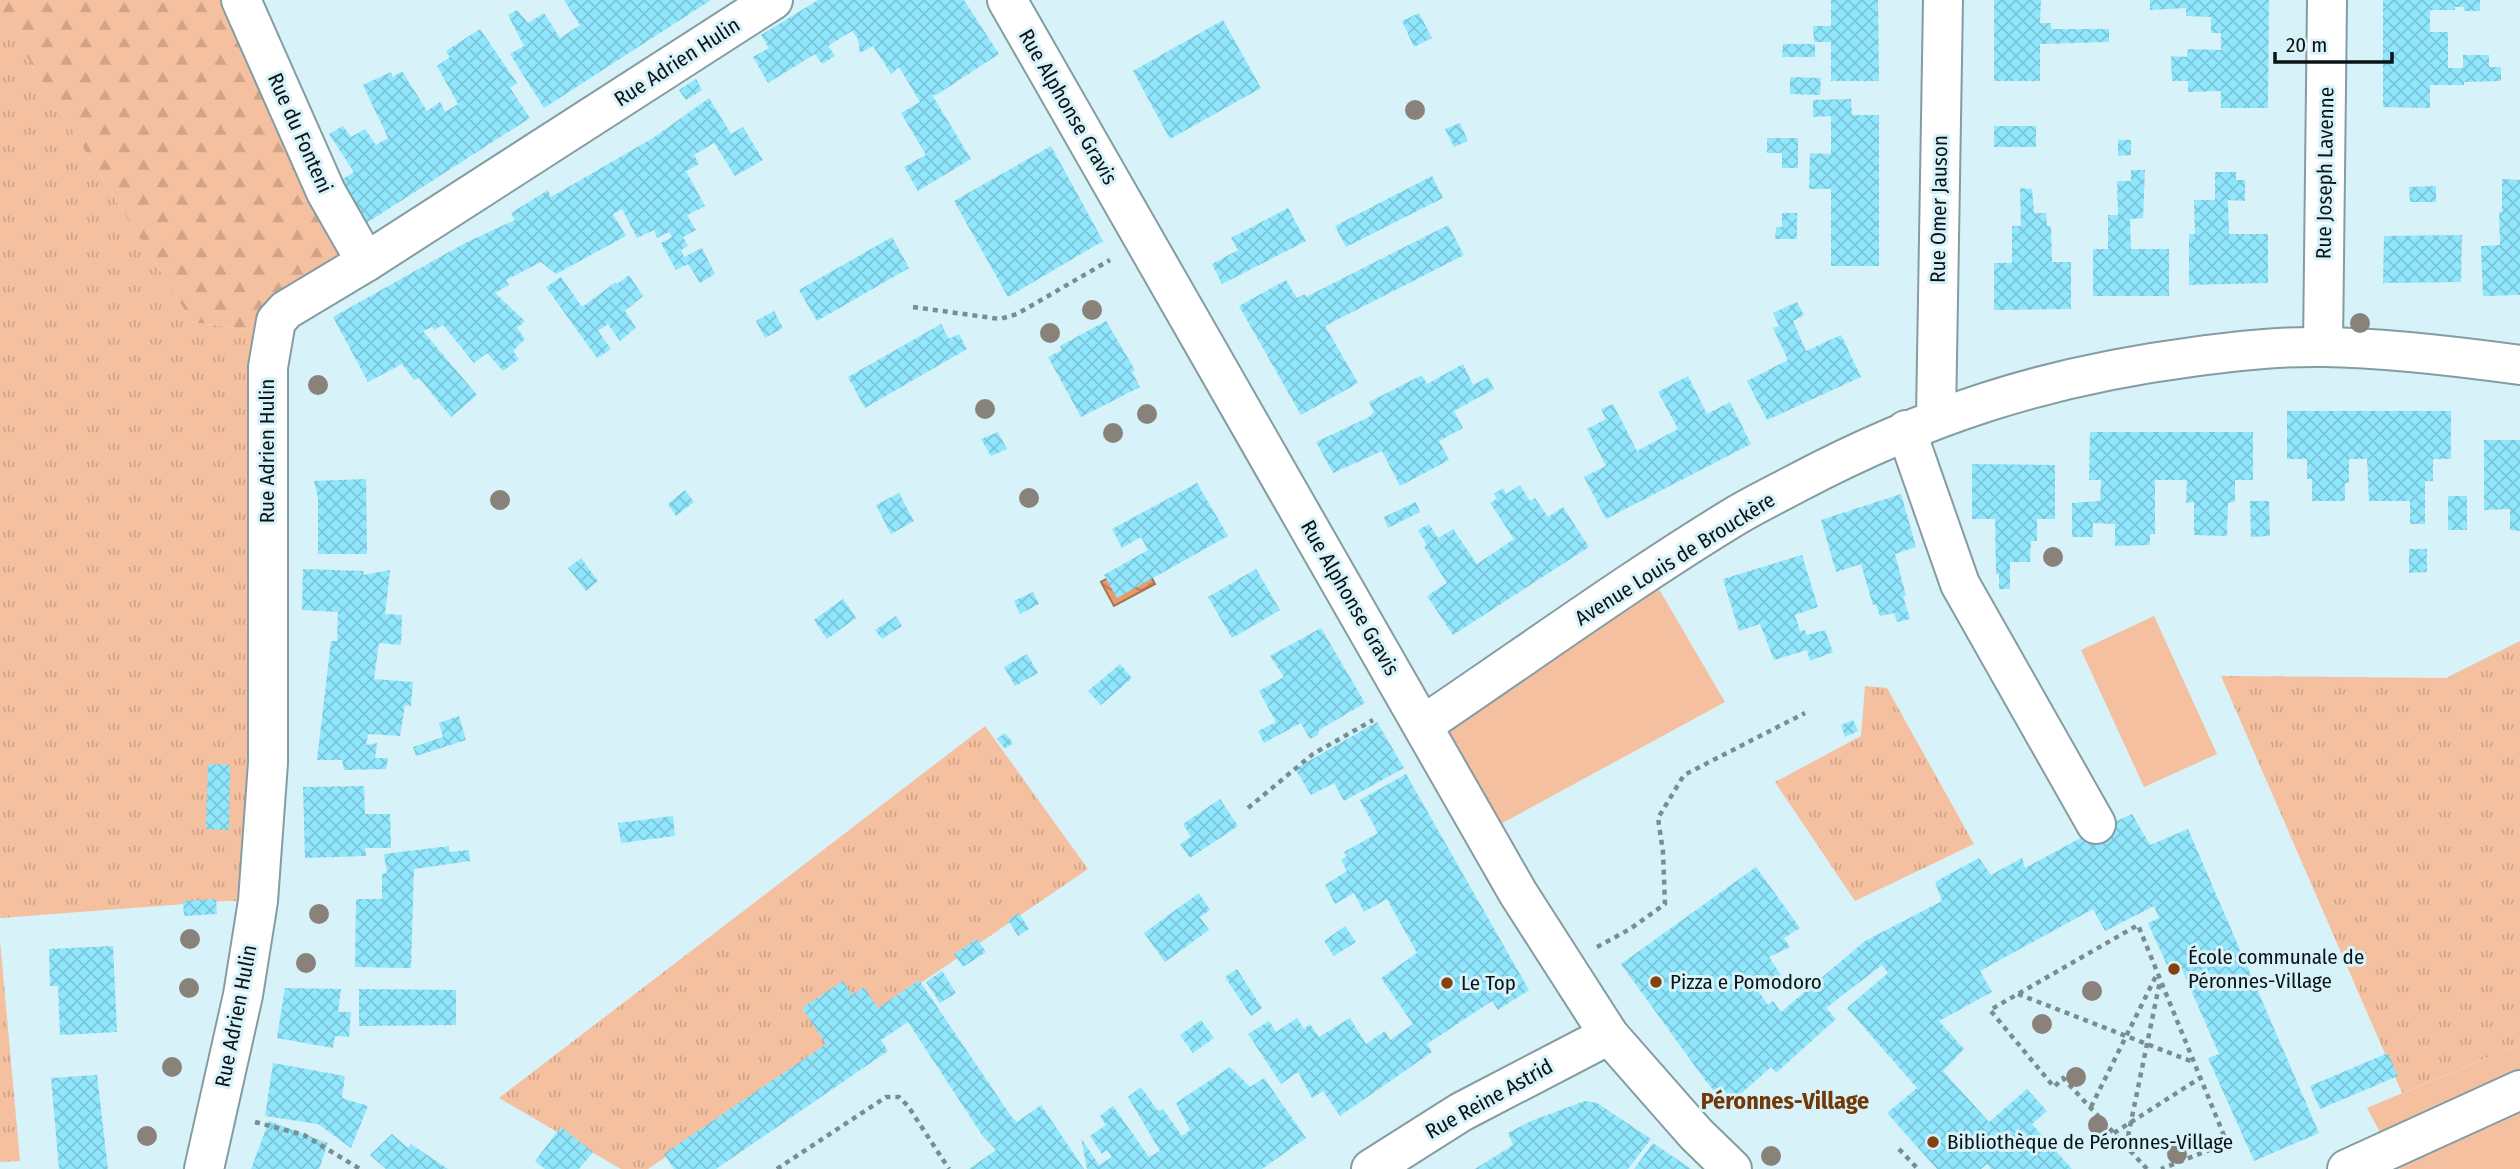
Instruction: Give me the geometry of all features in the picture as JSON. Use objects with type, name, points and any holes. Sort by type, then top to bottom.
[{"type":"street","name":"Rue du Fonteni","points":[[241,0],[326,192],[366,262]]},
{"type":"street","name":"Rue Adrien Hulin","points":[[204,1169],[243,995],[258,901],[268,764],[268,367],[275,321],[286,310],[366,262],[773,0]]},
{"type":"street","name":"Rue Alphonse Gravis","points":[[1007,0],[1518,894],[1609,1035],[1696,1134],[1732,1169]]},
{"type":"street","name":"Rue Omer Jauson","points":[[1921,424],[1942,0]]},
{"type":"street","name":"Rue Joseph Lavenne","points":[[2323,347],[2327,0]]},
{"type":"street","name":"Avenue Louis de Brouckère","points":[[1416,713],[1739,514],[1833,464],[1921,424],[1986,400],[2144,363],[2242,351],[2323,347],[2429,353],[2520,365]]},
{"type":"street","points":[[1921,424],[1960,584],[2096,824]]},
{"type":"street","name":"Rue Reine Astrid","points":[[1371,1169],[1461,1112],[1609,1035]]},
{"type":"street","points":[[2347,1169],[2520,1090]]},
{"type":"path","points":[[914,307],[1000,319],[1017,314],[1145,240]]},
{"type":"path","points":[[1564,965],[1630,929],[1665,904],[1663,852],[1658,818],[1684,775],[1805,712]]},
{"type":"path","points":[[1248,808],[1313,754],[1416,713]]},
{"type":"path","points":[[2146,1168],[2063,1078],[2054,1087],[1990,1010],[2138,925],[2227,1143],[2161,1169]]},
{"type":"path","points":[[2090,1108],[2157,973]]},
{"type":"path","points":[[2126,1146],[2161,980]]},
{"type":"path","points":[[2017,993],[2193,1062]]},
{"type":"path","points":[[2114,1133],[2200,1078]]},
{"type":"path","points":[[777,1169],[886,1097],[899,1097],[908,1107],[948,1169]]},
{"type":"path","points":[[217,1112],[304,1135],[360,1169]]},
{"type":"path","points":[[1899,1149],[1918,1169]]},
{"type":"green space","points":[[0,0],[241,0],[366,262],[272,333],[192,322],[0,14]]},
{"type":"green space","points":[[0,14],[192,322],[272,333],[258,901],[225,901],[0,918]]},
{"type":"green space","points":[[1649,572],[1725,702],[1484,833],[1423,725]]},
{"type":"green space","points":[[2154,616],[2217,754],[2144,787],[2081,650]]},
{"type":"green space","points":[[2520,641],[2520,1044],[2402,1093],[2221,676],[2446,678]]},
{"type":"green space","points":[[1865,686],[1887,688],[1974,844],[1855,901],[1775,782],[1861,736]]},
{"type":"green space","points":[[985,726],[1088,869],[648,1169],[621,1169],[499,1098]]},
{"type":"green space","points":[[0,940],[20,1161],[0,1162]]},
{"type":"green space","points":[[2520,1044],[2520,1169],[2400,1169],[2367,1108]]},
{"type":"water","points":[[1142,559],[1155,584],[1114,606],[1101,582]]},
{"type":"building","points":[[564,0],[711,0],[544,108],[510,54],[524,46],[508,15],[517,10],[528,23],[544,13],[560,38],[580,25]]},
{"type":"building","points":[[818,0],[964,0],[999,54],[938,94],[932,95],[971,159],[918,191],[904,167],[926,155],[901,113],[920,102],[899,67],[891,74],[873,46],[860,53],[858,39],[852,31],[828,46],[835,56],[822,64],[815,54],[768,83],[753,57],[769,48],[761,35]]},
{"type":"building","points":[[1831,0],[1878,0],[1879,81],[1831,81],[1831,42],[1814,42],[1813,26],[1831,26]]},
{"type":"building","points":[[1994,0],[2041,0],[2040,23],[2051,23],[2051,29],[2109,29],[2109,42],[2040,44],[2040,81],[1994,81]]},
{"type":"building","points":[[2150,0],[2269,0],[2268,108],[2221,108],[2221,91],[2188,92],[2188,81],[2172,81],[2171,56],[2187,57],[2188,49],[2221,50],[2221,33],[2211,33],[2211,17],[2186,16],[2186,8],[2150,10]]},
{"type":"building","points":[[2383,0],[2480,0],[2480,11],[2464,11],[2464,7],[2455,7],[2455,10],[2430,10],[2430,32],[2448,32],[2448,68],[2463,68],[2463,55],[2489,55],[2489,67],[2501,67],[2501,81],[2430,85],[2430,108],[2383,107]]},
{"type":"building","points":[[1419,13],[1432,38],[1414,47],[1402,21]]},
{"type":"building","points":[[1223,20],[1261,88],[1170,139],[1133,71]]},
{"type":"building","points":[[480,29],[517,83],[510,88],[530,118],[365,224],[338,182],[354,172],[329,134],[343,126],[351,137],[365,129],[376,145],[388,138],[363,85],[391,72],[393,77],[402,71],[427,111],[440,102],[445,112],[458,104],[437,66],[450,57],[446,51]]},
{"type":"building","points":[[1783,44],[1815,44],[1815,57],[1782,57]]},
{"type":"building","points":[[1790,77],[1821,78],[1820,95],[1790,94]]},
{"type":"building","points":[[696,79],[702,90],[686,100],[679,90]]},
{"type":"building","points":[[709,98],[731,134],[743,127],[763,160],[735,176],[714,143],[694,155],[699,164],[686,171],[705,206],[687,215],[696,230],[683,237],[688,246],[681,250],[684,257],[702,248],[715,274],[700,283],[688,264],[676,270],[661,243],[672,237],[669,232],[657,238],[654,230],[637,238],[622,209],[613,214],[626,236],[556,274],[541,262],[506,280],[509,285],[495,293],[525,321],[517,328],[525,339],[513,351],[519,359],[503,371],[487,353],[474,363],[443,325],[434,330],[432,327],[423,331],[477,395],[451,417],[419,378],[414,380],[402,364],[368,382],[333,317],[465,243],[515,220],[511,213],[548,190],[551,197],[653,138]]},
{"type":"building","points":[[1851,99],[1852,115],[1879,115],[1879,266],[1831,266],[1831,189],[1809,189],[1810,153],[1831,154],[1831,116],[1813,117],[1813,100]]},
{"type":"building","points":[[1460,123],[1468,141],[1454,147],[1445,129]]},
{"type":"building","points":[[1994,126],[2036,126],[2036,147],[1994,147]]},
{"type":"building","points":[[1767,138],[1798,138],[1798,168],[1782,168],[1782,153],[1767,153]]},
{"type":"building","points":[[2118,140],[2131,140],[2131,155],[2118,156]]},
{"type":"building","points":[[1051,146],[1103,241],[1008,297],[954,201]]},
{"type":"building","points":[[2131,170],[2145,170],[2143,218],[2130,219],[2131,249],[2169,249],[2169,296],[2093,296],[2093,249],[2108,249],[2108,215],[2118,215],[2117,181],[2131,181]]},
{"type":"building","points":[[2215,172],[2236,172],[2236,180],[2245,180],[2245,201],[2228,200],[2229,234],[2268,234],[2268,283],[2189,285],[2189,234],[2195,234],[2194,200],[2215,200]]},
{"type":"building","points":[[1432,176],[1443,198],[1346,247],[1335,226]]},
{"type":"building","points":[[2502,179],[2520,180],[2520,295],[2483,296],[2481,246],[2500,245]]},
{"type":"building","points":[[2436,186],[2436,202],[2410,202],[2409,187]]},
{"type":"building","points":[[2020,188],[2032,189],[2034,213],[2046,213],[2047,226],[2051,226],[2052,262],[2071,262],[2071,309],[1994,310],[1994,263],[2012,263],[2012,226],[2021,226]]},
{"type":"building","points":[[1288,208],[1306,241],[1222,284],[1212,264],[1238,250],[1231,238]]},
{"type":"building","points":[[1782,213],[1797,213],[1797,239],[1775,239],[1776,227],[1782,227]]},
{"type":"building","points":[[1448,225],[1464,255],[1325,326],[1358,383],[1301,415],[1239,306],[1286,280],[1297,298],[1305,294],[1306,297]]},
{"type":"building","points":[[2462,235],[2461,282],[2383,283],[2384,236]]},
{"type":"building","points":[[892,237],[909,268],[817,321],[799,290]]},
{"type":"building","points":[[629,275],[643,296],[625,311],[636,328],[620,341],[608,324],[598,331],[611,349],[597,358],[546,287],[561,277],[582,307]]},
{"type":"building","points":[[1797,302],[1804,315],[1793,321],[1806,351],[1841,335],[1861,377],[1767,420],[1747,381],[1788,360],[1773,328],[1779,326],[1773,313]]},
{"type":"building","points":[[774,311],[783,328],[765,338],[756,321]]},
{"type":"building","points":[[1106,321],[1135,370],[1132,372],[1140,387],[1081,417],[1048,357],[1062,350],[1060,346]]},
{"type":"building","points":[[941,324],[949,339],[959,334],[967,349],[865,408],[848,377]]},
{"type":"building","points":[[1463,364],[1473,385],[1488,377],[1494,389],[1454,411],[1463,428],[1439,441],[1449,460],[1400,486],[1382,451],[1333,473],[1316,442],[1369,417],[1374,412],[1369,402],[1422,375],[1427,384]]},
{"type":"building","points":[[1688,376],[1707,414],[1730,402],[1751,444],[1606,519],[1584,477],[1606,466],[1587,429],[1606,419],[1601,409],[1613,404],[1637,451],[1678,429],[1658,392]]},
{"type":"building","points":[[2287,411],[2451,411],[2451,459],[2433,459],[2433,481],[2425,481],[2425,524],[2410,524],[2410,501],[2369,501],[2367,459],[2349,459],[2349,483],[2345,483],[2345,501],[2312,501],[2312,479],[2307,479],[2307,459],[2287,459]]},
{"type":"building","points":[[998,432],[1007,449],[991,456],[981,439]]},
{"type":"building","points":[[2090,432],[2253,432],[2253,480],[2235,480],[2235,502],[2228,503],[2227,536],[2194,535],[2194,502],[2186,503],[2187,480],[2155,480],[2155,534],[2150,534],[2150,545],[2115,546],[2115,524],[2093,523],[2093,537],[2072,537],[2072,503],[2100,501],[2101,480],[2089,480]]},
{"type":"building","points":[[2484,440],[2520,440],[2520,531],[2510,530],[2510,509],[2484,510]]},
{"type":"building","points":[[1972,464],[2055,465],[2055,519],[2037,519],[2037,541],[2031,541],[2030,562],[2010,562],[2010,589],[1999,589],[1999,574],[1996,574],[1995,519],[1972,519]]},
{"type":"building","points":[[366,479],[367,554],[318,554],[318,498],[314,481]]},
{"type":"building","points":[[1197,483],[1228,536],[1117,598],[1104,575],[1148,550],[1141,537],[1122,548],[1112,529]]},
{"type":"building","points":[[1520,485],[1530,501],[1535,498],[1548,517],[1563,507],[1589,547],[1453,635],[1427,596],[1447,583],[1424,547],[1427,545],[1418,530],[1429,524],[1438,538],[1453,529],[1477,564],[1514,539],[1490,503],[1497,499],[1494,494],[1503,488],[1506,494]]},
{"type":"building","points":[[685,490],[694,502],[676,516],[668,504]]},
{"type":"building","points":[[899,493],[914,521],[891,534],[876,505]]},
{"type":"building","points":[[1901,494],[1916,547],[1895,554],[1910,619],[1897,622],[1894,613],[1880,616],[1876,604],[1873,605],[1861,564],[1836,572],[1821,520]]},
{"type":"building","points":[[2448,496],[2467,496],[2467,530],[2448,530]]},
{"type":"building","points":[[2250,501],[2269,501],[2270,536],[2251,537]]},
{"type":"building","points":[[1416,502],[1420,512],[1388,528],[1384,517]]},
{"type":"building","points":[[2409,549],[2427,549],[2427,572],[2409,573]]},
{"type":"building","points":[[1802,555],[1818,607],[1795,615],[1800,631],[1805,630],[1807,635],[1825,630],[1833,652],[1810,661],[1807,650],[1774,660],[1760,624],[1739,631],[1723,579]]},
{"type":"building","points":[[581,558],[598,581],[586,591],[568,568]]},
{"type":"building","points":[[303,569],[364,571],[363,575],[390,570],[385,614],[402,615],[401,645],[379,643],[374,679],[413,682],[411,706],[405,705],[400,736],[368,734],[366,745],[377,743],[375,758],[388,758],[386,769],[344,770],[342,760],[317,760],[331,641],[337,641],[338,612],[302,610]]},
{"type":"building","points":[[1256,569],[1280,610],[1232,638],[1208,597]]},
{"type":"building","points":[[1033,592],[1039,604],[1020,614],[1014,601]]},
{"type":"building","points":[[843,599],[856,618],[827,639],[814,620]]},
{"type":"building","points":[[896,616],[902,626],[882,639],[875,630]]},
{"type":"building","points":[[1321,628],[1365,703],[1319,730],[1318,735],[1310,739],[1301,723],[1264,743],[1258,731],[1276,722],[1259,691],[1284,677],[1270,656]]},
{"type":"building","points":[[1027,654],[1038,673],[1015,686],[1004,667]]},
{"type":"building","points":[[1120,664],[1132,678],[1101,705],[1088,691]]},
{"type":"building","points":[[459,716],[466,740],[416,756],[413,747],[443,737],[439,723]]},
{"type":"building","points":[[1853,720],[1858,731],[1845,737],[1841,725]]},
{"type":"building","points":[[1377,722],[1404,768],[1344,801],[1334,783],[1311,795],[1295,769]]},
{"type":"building","points":[[1005,733],[1013,743],[1005,749],[997,739]]},
{"type":"building","points":[[208,764],[230,765],[229,830],[206,829]]},
{"type":"building","points":[[1406,774],[1529,990],[1498,1010],[1492,1001],[1427,1044],[1432,1052],[1340,1116],[1323,1091],[1312,1098],[1298,1072],[1281,1084],[1248,1034],[1269,1021],[1276,1032],[1297,1018],[1304,1029],[1310,1024],[1319,1037],[1350,1018],[1366,1044],[1385,1031],[1390,1040],[1413,1024],[1381,978],[1417,953],[1387,899],[1364,912],[1354,893],[1335,904],[1325,885],[1347,871],[1341,860],[1347,856],[1344,852],[1378,833],[1360,800]]},
{"type":"building","points":[[364,786],[365,814],[390,814],[391,848],[365,848],[366,856],[305,858],[303,787]]},
{"type":"building","points":[[1220,799],[1238,826],[1190,858],[1180,844],[1191,837],[1183,824]]},
{"type":"building","points":[[2132,814],[2150,845],[2188,829],[2319,1133],[2254,1161],[2208,1058],[2219,1054],[2181,967],[2170,972],[2148,923],[2159,918],[2154,906],[2105,931],[2093,909],[1980,971],[1992,992],[1939,1021],[1964,1049],[1943,1071],[1989,1122],[2027,1089],[2047,1111],[2032,1124],[2072,1169],[1991,1169],[1987,1164],[1981,1169],[1937,1169],[1887,1113],[1917,1088],[1847,1008],[1888,973],[1882,965],[1826,1008],[1836,1019],[1776,1073],[1771,1067],[1727,1106],[1621,964],[1756,867],[1800,928],[1784,938],[1790,947],[1769,957],[1781,975],[1759,992],[1768,1005],[1773,1001],[1781,1012],[1865,941],[1942,901],[1935,882],[1979,858],[1991,875],[2022,858],[2025,868]]},
{"type":"building","points":[[673,816],[675,836],[621,843],[618,823]]},
{"type":"building","points":[[449,846],[449,852],[469,850],[470,861],[414,869],[411,968],[355,967],[356,899],[382,899],[382,874],[387,873],[384,854]]},
{"type":"building","points":[[1199,893],[1210,910],[1200,917],[1209,930],[1165,962],[1144,933]]},
{"type":"building","points":[[216,899],[217,914],[184,916],[183,901]]},
{"type":"building","points":[[1019,913],[1029,929],[1018,936],[1008,920]]},
{"type":"building","points":[[1345,926],[1356,942],[1334,956],[1324,941]]},
{"type":"building","points":[[977,939],[986,952],[963,967],[954,954]]},
{"type":"building","points":[[113,946],[117,1032],[60,1035],[58,986],[50,986],[49,949]]},
{"type":"building","points":[[1237,969],[1262,1008],[1251,1016],[1225,977]]},
{"type":"building","points":[[942,971],[956,993],[940,1003],[926,982]]},
{"type":"building","points":[[919,980],[1011,1116],[1017,1122],[1041,1105],[1084,1169],[969,1169],[996,1150],[982,1135],[908,1022],[881,1040],[888,1051],[716,1169],[674,1169],[664,1154],[826,1044],[802,1008],[843,981],[852,995],[864,987],[878,1008]]},
{"type":"building","points":[[285,988],[341,989],[338,1012],[351,1012],[349,1037],[335,1036],[333,1048],[277,1038]]},
{"type":"building","points":[[359,989],[456,990],[456,1025],[359,1026]]},
{"type":"building","points":[[1201,1020],[1214,1038],[1193,1053],[1180,1035]]},
{"type":"building","points":[[2388,1053],[2398,1076],[2320,1109],[2310,1086]]},
{"type":"building","points":[[273,1063],[345,1076],[342,1098],[368,1106],[351,1148],[318,1124],[265,1116]]},
{"type":"building","points":[[1230,1067],[1250,1087],[1264,1078],[1306,1138],[1262,1169],[1087,1169],[1081,1138],[1099,1165],[1112,1157],[1107,1150],[1102,1154],[1090,1136],[1106,1125],[1100,1116],[1113,1106],[1149,1157],[1160,1151],[1128,1097],[1141,1087],[1158,1111],[1163,1109],[1182,1136],[1190,1130],[1176,1103]]},
{"type":"building","points":[[97,1075],[108,1169],[59,1169],[51,1078]]},
{"type":"building","points":[[1585,1101],[1597,1103],[1651,1139],[1628,1169],[1475,1169],[1513,1145],[1508,1133],[1531,1121]]},
{"type":"building","points":[[269,1121],[328,1143],[319,1169],[251,1169]]},
{"type":"building","points":[[561,1127],[593,1152],[579,1169],[545,1169],[535,1161]]},
{"type":"building","points":[[392,1134],[408,1148],[411,1144],[448,1169],[386,1169],[370,1155]]},
{"type":"building","points":[[1653,1143],[1675,1158],[1691,1169],[1634,1169]]},
{"type":"place","name":"École communale de Péronnes-Village","points":[[2174,969]]},
{"type":"place","name":"Pizza e Pomodoro","points":[[1656,982]]},
{"type":"place","name":"Le Top","points":[[1447,983]]},
{"type":"place","name":"Bibliothèque de Péronnes-Village","points":[[1933,1142]]},
{"type":"district","name":"Péronnes-Village","points":[[1785,1101]]}]
